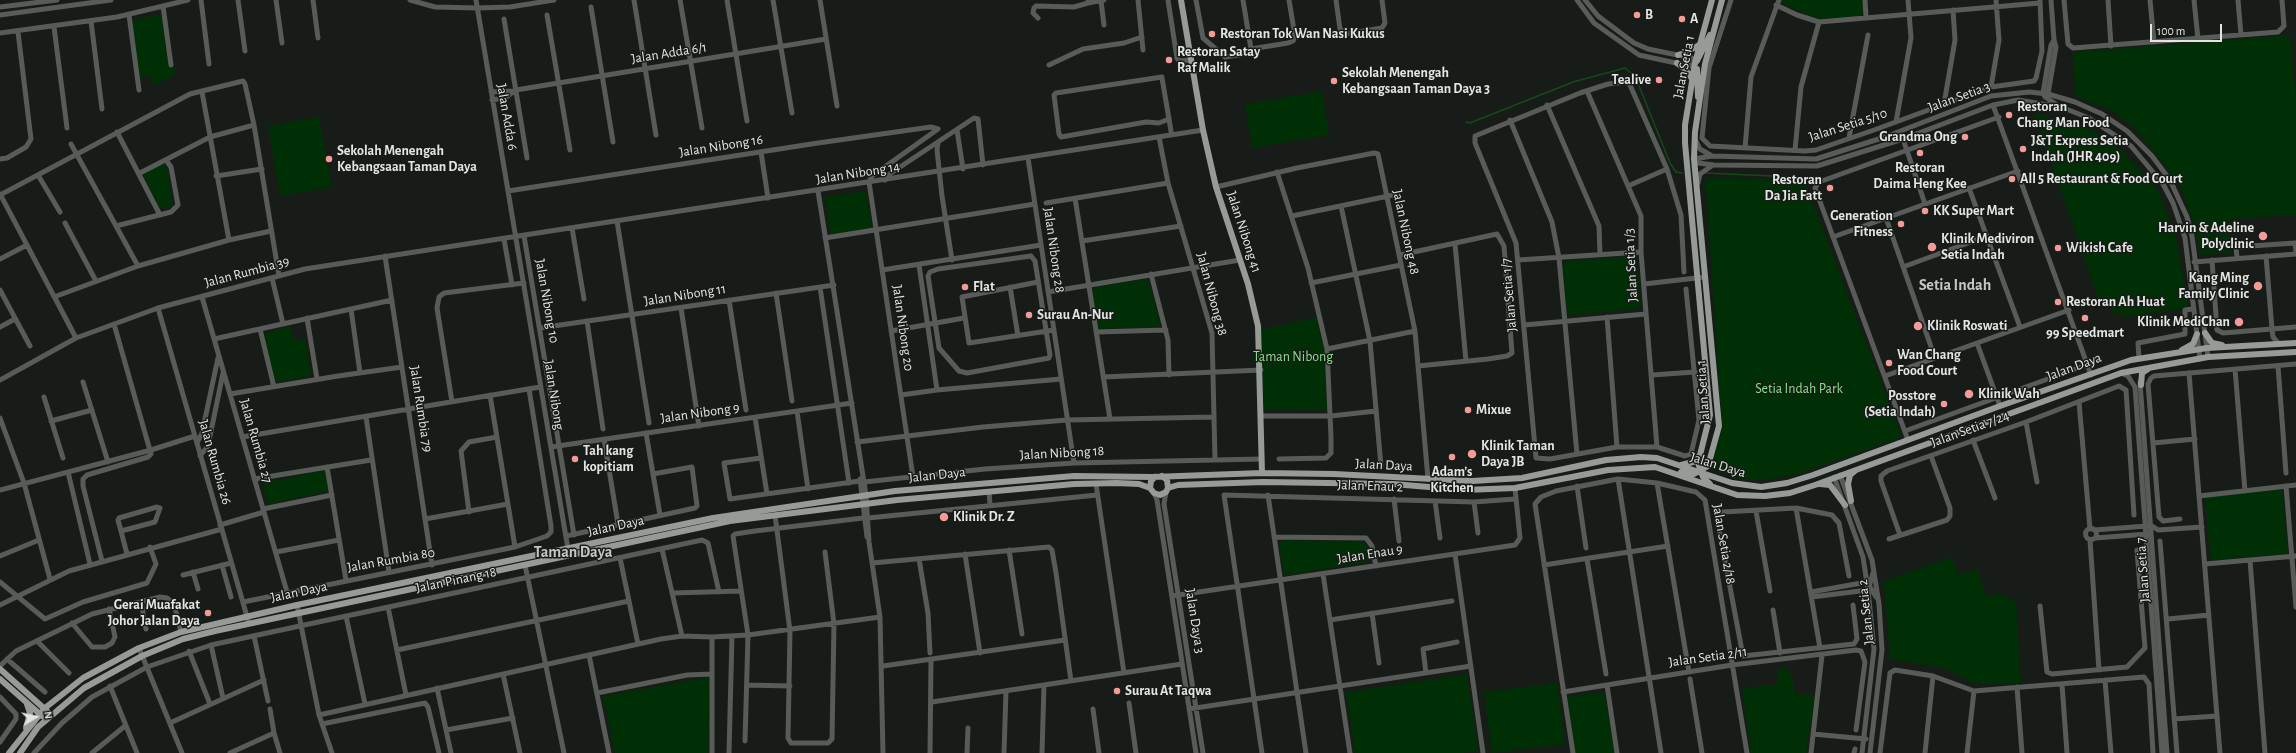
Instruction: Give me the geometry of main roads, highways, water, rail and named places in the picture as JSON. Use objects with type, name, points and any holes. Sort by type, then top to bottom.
[{"type":"main road","name":"Jalan Nibong 41","points":[[1181,0],[1203,130],[1216,187],[1240,260],[1258,326],[1261,370],[1262,473]]},
{"type":"main road","name":"Jalan Setia 1","points":[[1712,0],[1695,63],[1685,125],[1685,143],[1696,278],[1710,415],[1698,463],[1700,472],[1708,466],[1719,426],[1694,159],[1694,137],[1704,64],[1722,0]]},
{"type":"main road","points":[[1699,105],[1697,89],[1698,70],[1695,63],[1716,21]]},
{"type":"main road","points":[[1678,55],[1699,45]]},
{"type":"main road","points":[[1677,63],[1685,69],[1693,80]]},
{"type":"main road","points":[[1685,125],[1688,152],[1694,159],[1690,163],[1689,168],[1691,203]]},
{"type":"main road","points":[[2205,333],[2212,343],[2230,347]]},
{"type":"main road","points":[[2178,352],[2193,344],[2197,334]]},
{"type":"main road","name":"Jalan Daya","points":[[9,753],[45,708],[83,678],[139,648],[181,632],[297,605],[713,518],[863,495],[988,481],[1074,476],[1158,477],[1262,473],[1472,481],[1515,479],[1541,475],[1606,460],[1641,457],[1656,458],[1722,480],[1746,486],[1761,487],[1787,483],[1813,475],[2116,365],[2139,359],[2207,348],[2296,343]]},
{"type":"main road","name":"Jalan Daya","points":[[1167,490],[1178,485],[1263,482],[1393,484],[1465,490],[1515,488],[1608,470],[1655,467],[1668,470],[1737,495],[1765,496],[1790,493],[1837,474],[1864,466],[2014,410],[2121,373],[2208,357],[2296,352]]},
{"type":"main road","points":[[2116,365],[2129,365],[2139,369]]},
{"type":"main road","points":[[2138,386],[2142,372],[2154,366]]},
{"type":"main road","points":[[1996,418],[2000,406],[2014,410]]},
{"type":"main road","points":[[1680,465],[1693,462],[1701,455]]},
{"type":"main road","points":[[1710,458],[1710,470],[1722,480]]},
{"type":"main road","points":[[1813,475],[1837,474],[1851,461]]},
{"type":"main road","points":[[1815,484],[1825,483],[1830,485],[1848,503],[1848,484],[1850,476],[1864,466]]},
{"type":"main road","points":[[1668,470],[1694,474],[1700,472],[1707,482],[1720,490]]},
{"type":"main road","points":[[1158,477],[1167,480],[1167,490],[1160,495],[1152,490],[1151,481],[1158,477]]},
{"type":"main road","name":"Jalan Daya","points":[[20,753],[46,720],[84,688],[142,656],[183,639],[730,521],[864,504],[989,492],[1096,484],[1139,484],[1152,490]]},
{"type":"main road","points":[[0,669],[52,714]]},
{"type":"main road","points":[[0,679],[46,720]]},
{"type":"main road","points":[[26,731],[30,713],[27,704]]},
{"type":"waterway","points":[[1466,122],[1470,123],[1573,82],[1625,68],[1635,76],[1670,163],[1676,172],[1682,173]]},
{"type":"waterway","points":[[1706,173],[1793,177]]},
{"type":"place","name":"B","points":[[1637,15]]},
{"type":"place","name":"A","points":[[1682,19]]},
{"type":"place","name":"Restoran Tok Wan Nasi Kukus","points":[[1212,34]]},
{"type":"place","name":"Restoran Satay Raf Malik","points":[[1169,60]]},
{"type":"place","name":"Tealive","points":[[1659,80]]},
{"type":"place","name":"Sekolah Menengah Kebangsaan Taman Daya 3","points":[[1334,81]]},
{"type":"place","name":"Restoran Chang Man Food","points":[[2009,115]]},
{"type":"place","name":"Grandma Ong","points":[[1965,137]]},
{"type":"place","name":"J&T Express Setia Indah (JHR 409)","points":[[2023,149]]},
{"type":"place","name":"Restoran Daima Heng Kee","points":[[1920,153]]},
{"type":"place","name":"Sekolah Menengah Kebangsaan Taman Daya","points":[[329,159]]},
{"type":"place","name":"All 5 Restaurant & Food Court","points":[[2012,179]]},
{"type":"place","name":"Restoran Da Jia Fatt","points":[[1830,188]]},
{"type":"place","name":"KK Super Mart","points":[[1925,211]]},
{"type":"place","name":"Generation Fitness","points":[[1901,224]]},
{"type":"place","name":"Harvin & Adeline Polyclinic","points":[[2263,236]]},
{"type":"place","name":"Klinik Mediviron Setia Indah","points":[[1932,247]]},
{"type":"place","name":"Wikish Cafe","points":[[2058,248]]},
{"type":"place","name":"Kang Ming Family Clinic","points":[[2258,286]]},
{"type":"place","name":"Flat","points":[[965,287]]},
{"type":"place","name":"Restoran Ah Huat","points":[[2058,302]]},
{"type":"place","name":"Surau An-Nur","points":[[1029,315]]},
{"type":"place","name":"99 Speedmart","points":[[2085,318]]},
{"type":"place","name":"Klinik MediChan","points":[[2239,322]]},
{"type":"place","name":"Klinik Roswati","points":[[1918,326]]},
{"type":"place","name":"Wan Chang Food Court","points":[[1889,363]]},
{"type":"place","name":"Klinik Wah","points":[[1969,394]]},
{"type":"place","name":"Posstore (Setia Indah)","points":[[1944,404]]},
{"type":"place","name":"Mixue","points":[[1468,410]]},
{"type":"place","name":"Klinik Taman Daya JB","points":[[1472,454]]},
{"type":"place","name":"Adam’s Kitchen","points":[[1452,457]]},
{"type":"place","name":"Tah kang kopitiam","points":[[575,459]]},
{"type":"place","name":"Klinik Dr. Z","points":[[944,517]]},
{"type":"place","name":"Gerai Muafakat Johor Jalan Daya","points":[[208,613]]},
{"type":"place","name":"Surau At Taqwa","points":[[1117,691]]},
{"type":"district","name":"Setia Indah","points":[[1955,285]]},
{"type":"district","name":"Taman Daya","points":[[573,552]]},
{"type":"park label","name":"Taman Nibong","points":[[1293,357]]},
{"type":"park label","name":"Setia Indah Park","points":[[1799,389]]}]
